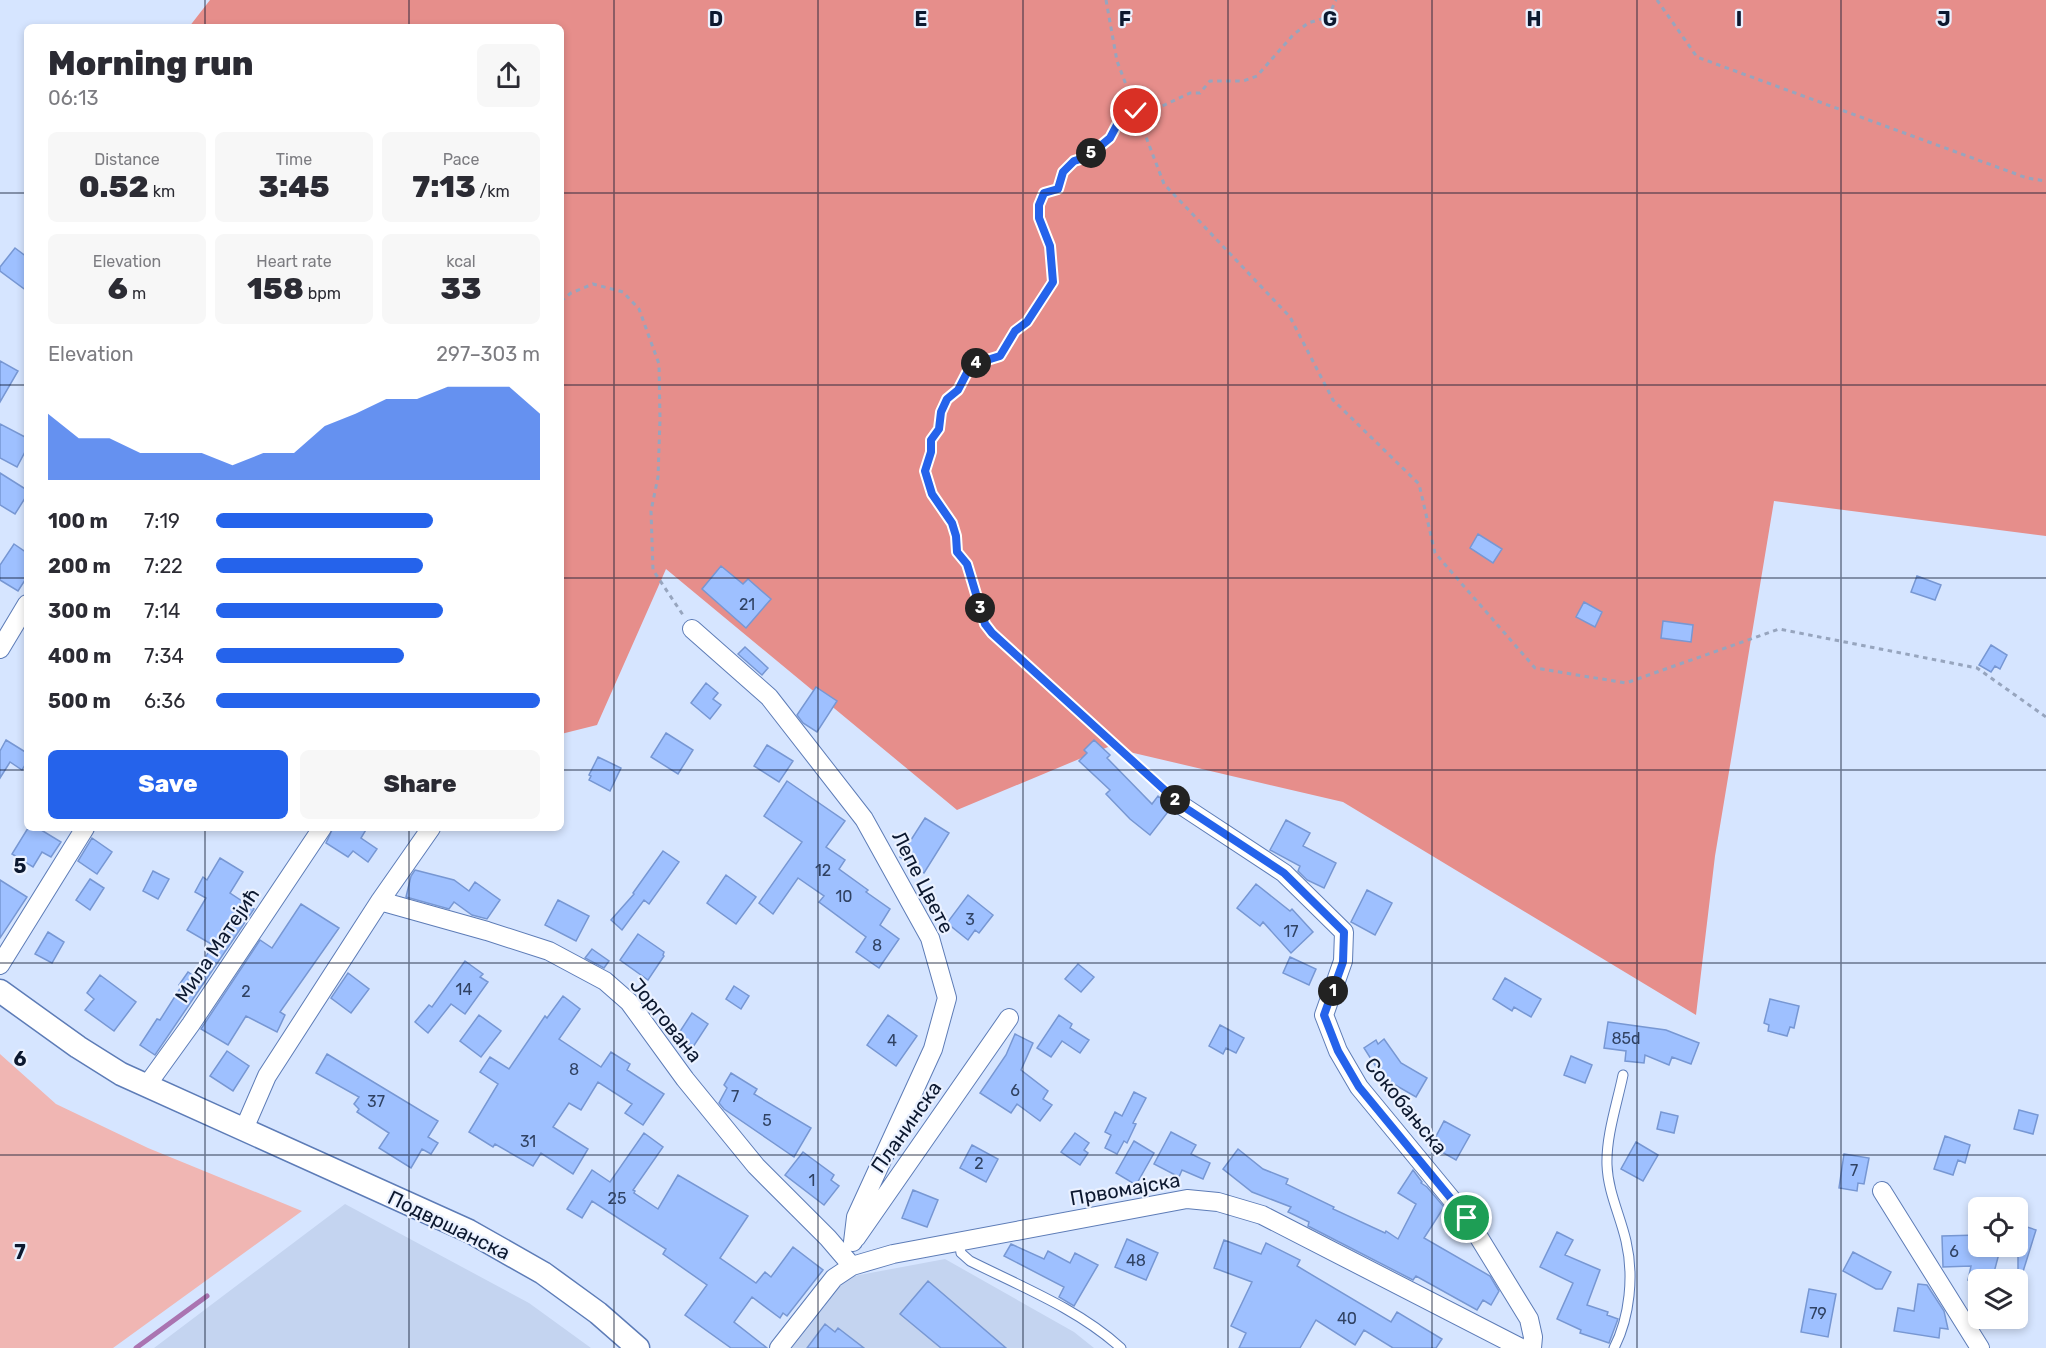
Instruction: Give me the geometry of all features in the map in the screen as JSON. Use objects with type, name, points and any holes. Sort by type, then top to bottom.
[{"type":"street","points":[[0,649],[24,609]]},
{"type":"street","name":"Лепе Цвете","points":[[692,629],[769,697],[864,819],[930,938],[947,998],[933,1049],[856,1217],[853,1242]]},
{"type":"street","name":"Сокобањска","points":[[1181,805],[1284,873],[1344,932],[1343,962],[1324,1015],[1338,1051],[1359,1087],[1467,1218],[1529,1319],[1532,1328],[1532,1348]]},
{"type":"street","points":[[0,965],[83,831]]},
{"type":"street","name":"Мила Матејић","points":[[147,1086],[320,831]]},
{"type":"street","points":[[244,1130],[267,1076],[380,901],[429,831]]},
{"type":"street","name":"Јоргована","points":[[380,901],[549,951],[605,981],[629,1002],[685,1079],[756,1166],[852,1266]]},
{"type":"street","name":"Подвршанска","points":[[0,992],[121,1074],[469,1231],[543,1273],[598,1313],[638,1348]]},
{"type":"street","name":"Планинска","points":[[853,1242],[1009,1018]]},
{"type":"street","points":[[1882,1191],[1980,1348]]},
{"type":"street","name":"Првомајска","points":[[852,1266],[893,1254],[1187,1199],[1218,1202],[1262,1215],[1521,1348]]},
{"type":"street","points":[[779,1348],[834,1278],[852,1266],[853,1242]]},
{"type":"lane","points":[[1614,1348],[1627,1306],[1630,1265],[1610,1187],[1607,1150],[1623,1075]]},
{"type":"lane","points":[[959,1242],[961,1253],[970,1262],[1065,1308],[1103,1332],[1121,1348]]},
{"type":"path","points":[[1106,0],[1117,61],[1164,184],[1290,317],[1333,399],[1419,484],[1435,553],[1535,668],[1626,683],[1779,629],[1977,668],[2046,717]]},
{"type":"path","points":[[1181,805],[992,633],[985,624],[967,564],[957,552],[952,523],[932,494],[925,471],[931,452],[931,440],[939,429],[941,412],[947,399],[958,390],[971,365],[1000,356],[1015,331],[1027,322],[1053,282],[1050,246],[1039,218],[1039,205],[1044,193],[1058,189],[1063,172],[1074,161],[1087,157],[1110,138],[1119,121],[1128,112],[1158,108],[1190,93],[1200,93],[1210,81],[1243,81],[1257,76],[1293,35],[1308,23],[1328,17],[1336,0]]},
{"type":"path","points":[[1657,0],[1697,57],[2027,178],[2046,181]]},
{"type":"path","points":[[564,299],[571,293],[593,284],[623,292],[639,309],[659,364],[658,477],[651,511],[653,570],[692,629]]},
{"type":"shaded area","points":[[210,0],[2046,0],[2046,536],[1774,501],[1715,856],[1696,1015],[1343,802],[1108,747],[957,810],[666,569],[597,725],[564,733],[564,24],[191,24]]},
{"type":"shaded area","points":[[0,1054],[56,1104],[148,1148],[302,1211],[113,1348],[0,1348]]},
{"type":"shaded area","points":[[345,1204],[529,1303],[591,1348],[154,1348]]},
{"type":"shaded area","points":[[945,1259],[1074,1332],[1094,1348],[785,1348],[838,1279]]},
{"type":"building","points":[[15,248],[24,255],[24,289],[0,271],[0,267]]},
{"type":"building","points":[[0,361],[18,371],[0,402]]},
{"type":"building","points":[[0,424],[24,436],[24,454],[17,467],[0,458]]},
{"type":"building","points":[[0,473],[24,488],[24,500],[15,514],[0,505]]},
{"type":"building","points":[[1478,534],[1502,549],[1493,563],[1470,548]]},
{"type":"building","points":[[14,544],[24,551],[24,582],[18,591],[0,580],[0,565]]},
{"type":"building","points":[[721,566],[743,584],[748,579],[771,599],[746,628],[702,589]]},
{"type":"building","points":[[1917,576],[1941,585],[1935,600],[1911,592]]},
{"type":"building","points":[[1584,602],[1602,612],[1595,627],[1576,617]]},
{"type":"building","points":[[1663,621],[1693,625],[1691,642],[1661,638]]},
{"type":"building","points":[[1991,645],[2007,655],[2000,669],[1995,666],[1991,672],[1979,665]]},
{"type":"building","points":[[745,647],[768,668],[762,675],[738,654]]},
{"type":"building","points":[[706,683],[718,693],[713,699],[721,705],[710,719],[691,703]]},
{"type":"building","points":[[816,687],[837,701],[817,732],[803,723],[797,715]]},
{"type":"building","points":[[666,733],[693,750],[678,774],[651,757]]},
{"type":"building","points":[[6,740],[24,751],[22,770],[10,762],[0,778],[0,751]]},
{"type":"building","points":[[1094,740],[1110,755],[1107,758],[1152,804],[1158,796],[1170,806],[1171,808],[1150,835],[1130,819],[1106,794],[1110,790],[1079,761],[1087,753],[1084,750]]},
{"type":"building","points":[[767,745],[793,761],[779,782],[754,766]]},
{"type":"building","points":[[598,757],[621,768],[610,791],[589,780],[591,776],[589,775]]},
{"type":"building","points":[[787,781],[845,821],[826,847],[845,860],[839,869],[890,909],[880,925],[899,939],[879,968],[856,952],[866,937],[819,902],[824,896],[798,878],[773,914],[759,903],[802,842],[764,816]]},
{"type":"building","points":[[925,818],[949,833],[924,873],[900,857]]},
{"type":"building","points":[[1286,820],[1310,833],[1303,846],[1336,863],[1324,888],[1307,880],[1298,871],[1300,866],[1270,850]]},
{"type":"building","points":[[26,831],[43,831],[61,842],[51,857],[42,852],[33,867],[12,854]]},
{"type":"building","points":[[332,831],[365,831],[361,838],[377,849],[368,862],[353,851],[348,857],[326,843]]},
{"type":"building","points":[[92,838],[112,852],[97,874],[78,861]]},
{"type":"building","points":[[663,851],[679,862],[649,904],[644,900],[622,930],[611,920],[634,894]]},
{"type":"building","points":[[220,858],[243,872],[230,893],[254,909],[155,1055],[140,1045],[157,1019],[160,1020],[188,972],[194,976],[213,945],[187,930],[206,898],[195,892],[203,877],[207,880]]},
{"type":"building","points":[[415,870],[454,880],[469,891],[475,882],[500,900],[487,919],[472,915],[454,902],[449,909],[406,897],[411,876]]},
{"type":"building","points":[[153,871],[169,879],[158,899],[143,891]]},
{"type":"building","points":[[726,875],[756,897],[736,924],[707,903]]},
{"type":"building","points":[[90,879],[104,888],[90,910],[76,900]]},
{"type":"building","points":[[0,880],[27,897],[0,938]]},
{"type":"building","points":[[1256,884],[1290,911],[1292,909],[1313,932],[1291,953],[1263,922],[1260,926],[1237,908]]},
{"type":"building","points":[[1367,890],[1392,903],[1375,935],[1351,922]]},
{"type":"building","points":[[968,895],[993,915],[979,933],[975,930],[968,940],[947,923]]},
{"type":"building","points":[[558,900],[589,916],[576,941],[545,925]]},
{"type":"building","points":[[301,904],[339,928],[280,1012],[285,1015],[277,1032],[246,1016],[228,1045],[201,1029],[260,940],[272,948]]},
{"type":"building","points":[[48,932],[64,942],[52,963],[35,954]]},
{"type":"building","points":[[638,934],[664,952],[664,956],[648,980],[620,960]]},
{"type":"building","points":[[592,949],[609,961],[604,968],[585,958]]},
{"type":"building","points":[[1290,957],[1316,969],[1309,985],[1283,973]]},
{"type":"building","points":[[465,961],[483,974],[480,977],[488,982],[465,1014],[451,1004],[428,1033],[415,1022],[429,1005],[432,1007]]},
{"type":"building","points":[[1078,964],[1094,977],[1081,992],[1065,979]]},
{"type":"building","points":[[348,973],[369,989],[351,1013],[331,998]]},
{"type":"building","points":[[100,975],[136,1002],[114,1031],[85,1010],[94,999],[87,993]]},
{"type":"building","points":[[1505,978],[1541,999],[1531,1017],[1514,1007],[1512,1011],[1493,999]]},
{"type":"building","points":[[734,986],[749,996],[741,1009],[726,999]]},
{"type":"building","points":[[563,996],[580,1009],[559,1039],[601,1067],[611,1052],[630,1064],[627,1070],[664,1094],[643,1125],[625,1113],[632,1104],[598,1082],[581,1110],[569,1103],[553,1127],[588,1149],[573,1174],[541,1153],[533,1166],[495,1144],[493,1147],[469,1132],[498,1084],[480,1072],[490,1057],[509,1069],[545,1016],[547,1018]]},
{"type":"building","points":[[1770,999],[1799,1006],[1794,1028],[1790,1027],[1787,1036],[1768,1031],[1769,1025],[1764,1023]]},
{"type":"building","points":[[692,1013],[708,1024],[693,1047],[677,1036]]},
{"type":"building","points":[[479,1015],[501,1031],[481,1057],[460,1041]]},
{"type":"building","points":[[888,1015],[917,1036],[896,1066],[867,1045]]},
{"type":"building","points":[[1059,1015],[1072,1024],[1070,1028],[1089,1040],[1080,1053],[1062,1041],[1051,1057],[1037,1048]]},
{"type":"building","points":[[1608,1022],[1666,1030],[1699,1043],[1691,1064],[1672,1057],[1669,1065],[1645,1055],[1644,1063],[1625,1061],[1626,1051],[1604,1048]]},
{"type":"building","points":[[1220,1025],[1244,1038],[1236,1053],[1226,1048],[1223,1054],[1209,1046]]},
{"type":"building","points":[[1015,1034],[1033,1043],[1021,1070],[1048,1091],[1043,1099],[1052,1105],[1040,1121],[1017,1104],[1011,1113],[980,1093],[1006,1055]]},
{"type":"building","points":[[1384,1039],[1401,1063],[1427,1078],[1416,1097],[1383,1078],[1364,1048],[1376,1040],[1378,1044]]},
{"type":"building","points":[[227,1051],[249,1066],[233,1091],[210,1076]]},
{"type":"building","points":[[327,1054],[438,1121],[428,1137],[438,1143],[431,1154],[422,1149],[411,1168],[379,1148],[389,1133],[357,1112],[359,1109],[354,1104],[359,1097],[316,1073]]},
{"type":"building","points":[[1571,1056],[1592,1065],[1585,1083],[1564,1075]]},
{"type":"building","points":[[731,1073],[757,1089],[754,1094],[811,1128],[794,1157],[724,1109],[719,1103],[727,1088],[724,1085]]},
{"type":"building","points":[[1134,1092],[1146,1098],[1133,1123],[1136,1124],[1127,1143],[1124,1141],[1117,1154],[1105,1148],[1111,1135],[1105,1132],[1115,1112],[1122,1116]]},
{"type":"building","points":[[2019,1110],[2038,1115],[2033,1134],[2014,1129]]},
{"type":"building","points":[[1661,1112],[1678,1116],[1674,1133],[1657,1129]]},
{"type":"building","points":[[1444,1121],[1470,1135],[1456,1160],[1431,1146]]},
{"type":"building","points":[[1171,1132],[1196,1145],[1191,1154],[1210,1163],[1203,1179],[1182,1170],[1179,1177],[1154,1164]]},
{"type":"building","points":[[644,1133],[663,1147],[633,1190],[634,1193],[658,1209],[678,1175],[748,1216],[720,1258],[756,1283],[765,1272],[771,1277],[793,1247],[823,1270],[787,1316],[783,1313],[780,1318],[752,1297],[734,1322],[767,1348],[731,1348],[685,1315],[707,1285],[663,1254],[666,1249],[592,1201],[582,1218],[567,1209],[592,1170],[610,1182]]},
{"type":"building","points":[[1075,1133],[1089,1143],[1084,1150],[1088,1153],[1080,1165],[1061,1152]]},
{"type":"building","points":[[1945,1136],[1970,1145],[1965,1163],[1958,1160],[1953,1175],[1934,1169]]},
{"type":"building","points":[[1134,1141],[1154,1153],[1136,1185],[1116,1173]]},
{"type":"building","points":[[1636,1142],[1658,1155],[1643,1181],[1621,1169]]},
{"type":"building","points":[[972,1145],[998,1159],[986,1182],[960,1168]]},
{"type":"building","points":[[1238,1149],[1263,1169],[1288,1179],[1286,1184],[1334,1207],[1333,1209],[1385,1233],[1386,1231],[1398,1239],[1416,1204],[1398,1193],[1413,1170],[1421,1183],[1444,1207],[1424,1238],[1490,1276],[1499,1291],[1491,1305],[1483,1300],[1477,1310],[1416,1276],[1413,1280],[1308,1226],[1309,1222],[1288,1212],[1291,1207],[1252,1192],[1223,1169]]},
{"type":"building","points":[[803,1152],[834,1175],[831,1180],[839,1186],[824,1205],[785,1175]]},
{"type":"building","points":[[1844,1154],[1869,1158],[1864,1184],[1858,1183],[1857,1191],[1839,1188]]},
{"type":"building","points":[[913,1190],[938,1200],[927,1227],[902,1218]]},
{"type":"building","points":[[2028,1227],[2036,1230],[2028,1256]]},
{"type":"building","points":[[1557,1232],[1573,1240],[1565,1255],[1600,1270],[1587,1305],[1608,1312],[1607,1315],[1618,1319],[1609,1343],[1580,1333],[1581,1330],[1557,1319],[1573,1283],[1540,1267]]},
{"type":"building","points":[[1968,1235],[1968,1257],[1998,1257],[1995,1269],[1970,1269],[1971,1266],[1943,1267],[1942,1236]]},
{"type":"building","points":[[1127,1239],[1158,1253],[1146,1280],[1115,1267]]},
{"type":"building","points":[[1224,1240],[1261,1254],[1266,1243],[1300,1260],[1297,1266],[1391,1322],[1397,1312],[1442,1339],[1436,1348],[1393,1348],[1364,1330],[1355,1345],[1316,1320],[1300,1348],[1239,1348],[1246,1333],[1231,1326],[1252,1282],[1214,1268]]},
{"type":"building","points":[[1011,1244],[1044,1259],[1048,1251],[1070,1263],[1075,1253],[1098,1265],[1074,1306],[1059,1297],[1064,1287],[1004,1256]]},
{"type":"building","points":[[1853,1252],[1891,1272],[1882,1289],[1876,1289],[1843,1271]]},
{"type":"building","points":[[2018,1257],[2028,1257],[2024,1269],[2018,1269]]},
{"type":"building","points":[[928,1281],[1006,1348],[941,1348],[900,1314]]},
{"type":"building","points":[[1918,1284],[1927,1285],[1944,1311],[1948,1329],[1940,1328],[1939,1338],[1894,1331],[1898,1308],[1914,1311]]},
{"type":"building","points":[[1809,1289],[1836,1294],[1828,1337],[1801,1332]]},
{"type":"building","points":[[825,1324],[835,1332],[838,1328],[864,1348],[807,1348]]},
{"type":"waterway","points":[[136,1348],[207,1296]]},
{"type":"route","points":[[1136,111],[1128,112],[1119,121],[1110,138],[1087,157],[1074,161],[1063,172],[1058,189],[1044,193],[1039,205],[1039,218],[1050,246],[1053,282],[1027,322],[1015,331],[1000,356],[971,365],[958,390],[947,399],[941,412],[939,429],[931,440],[931,452],[925,471],[932,494],[952,523],[957,552],[967,564],[985,624],[992,633],[1181,805],[1284,873],[1344,932],[1343,962],[1324,1015],[1330,1033],[1359,1087],[1467,1218]]}]
